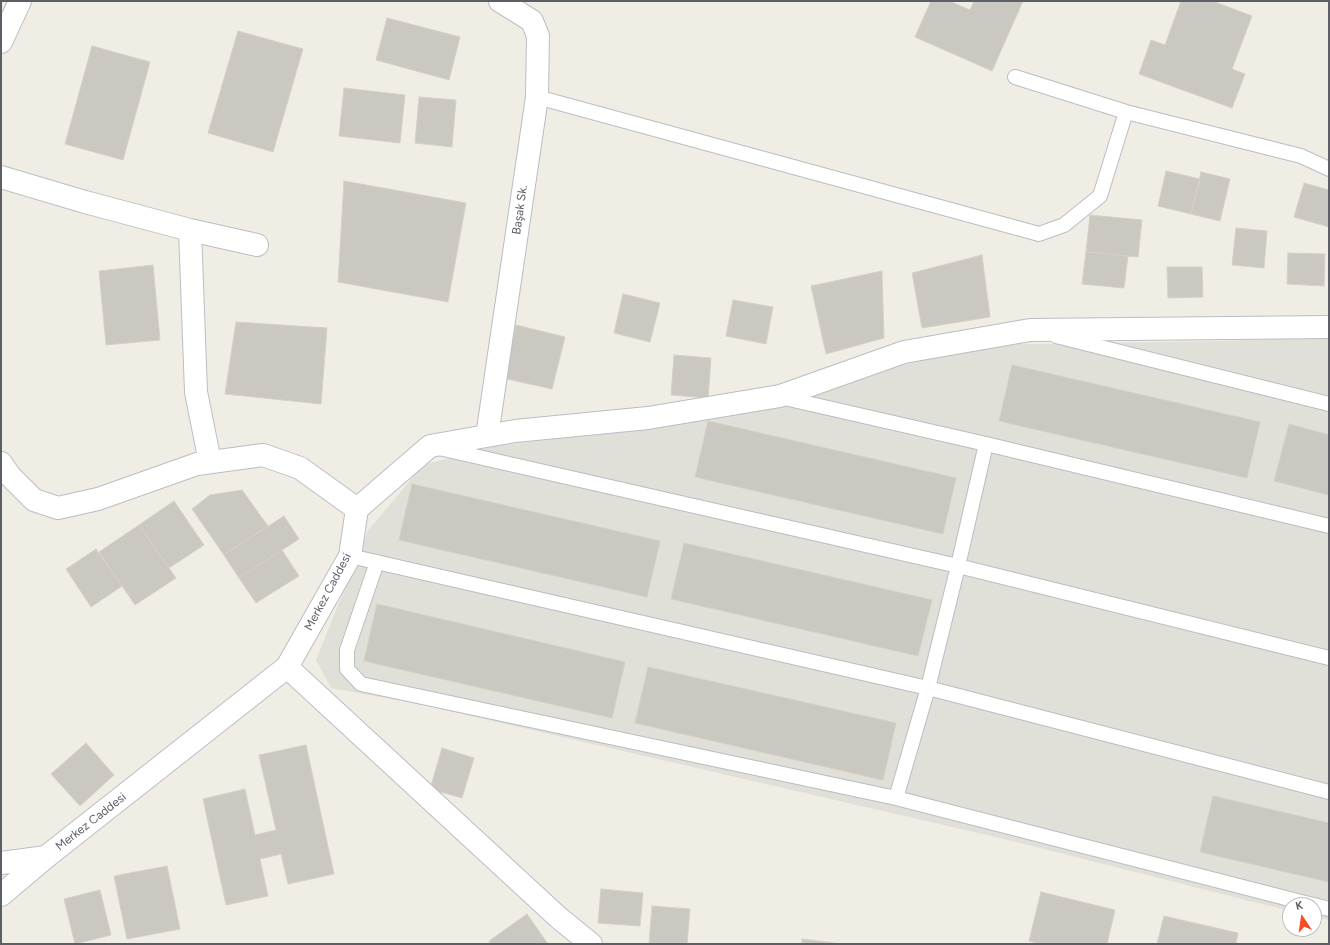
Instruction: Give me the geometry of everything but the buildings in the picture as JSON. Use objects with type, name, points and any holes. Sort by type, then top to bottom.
[{"type":"street","points":[[1,42],[20,1]]},
{"type":"street","name":"Başak Sk.","points":[[487,436],[537,97],[538,36],[532,21],[500,1]]},
{"type":"street","points":[[1,176],[85,202],[190,230],[257,245]]},
{"type":"street","points":[[190,230],[196,392],[210,462]]},
{"type":"street","points":[[1,463],[10,476],[34,500],[58,508],[98,499],[197,464],[263,455],[300,468],[357,509],[430,446],[514,431],[648,418],[780,396],[904,352],[1030,330],[1329,327]]},
{"type":"street","name":"Merkez Caddesi","points":[[1,863],[46,858],[287,668],[350,556],[357,509]]},
{"type":"street","points":[[287,668],[559,918],[591,944]]},
{"type":"street","points":[[1,895],[46,858]]},
{"type":"lane","points":[[1014,77],[1126,112],[1301,156],[1329,168]]},
{"type":"lane","points":[[537,97],[1039,234],[1064,225],[1100,196],[1126,112]]},
{"type":"lane","points":[[1030,330],[1329,404]]},
{"type":"lane","points":[[780,396],[1329,526]]},
{"type":"lane","points":[[896,798],[928,688],[986,444]]},
{"type":"lane","points":[[430,446],[958,566],[1329,658]]},
{"type":"lane","points":[[350,556],[928,688],[1329,792]]},
{"type":"lane","points":[[377,562],[347,650],[347,669],[361,684],[896,798],[1283,897]]},
{"type":"shaded area","points":[[1329,337],[1329,920],[1322,919],[1322,897],[1282,897],[1282,909],[1000,838],[419,704],[331,688],[316,660],[368,531],[423,465],[495,446],[562,438],[727,414],[850,378],[998,342],[1029,344],[1224,341]]}]
